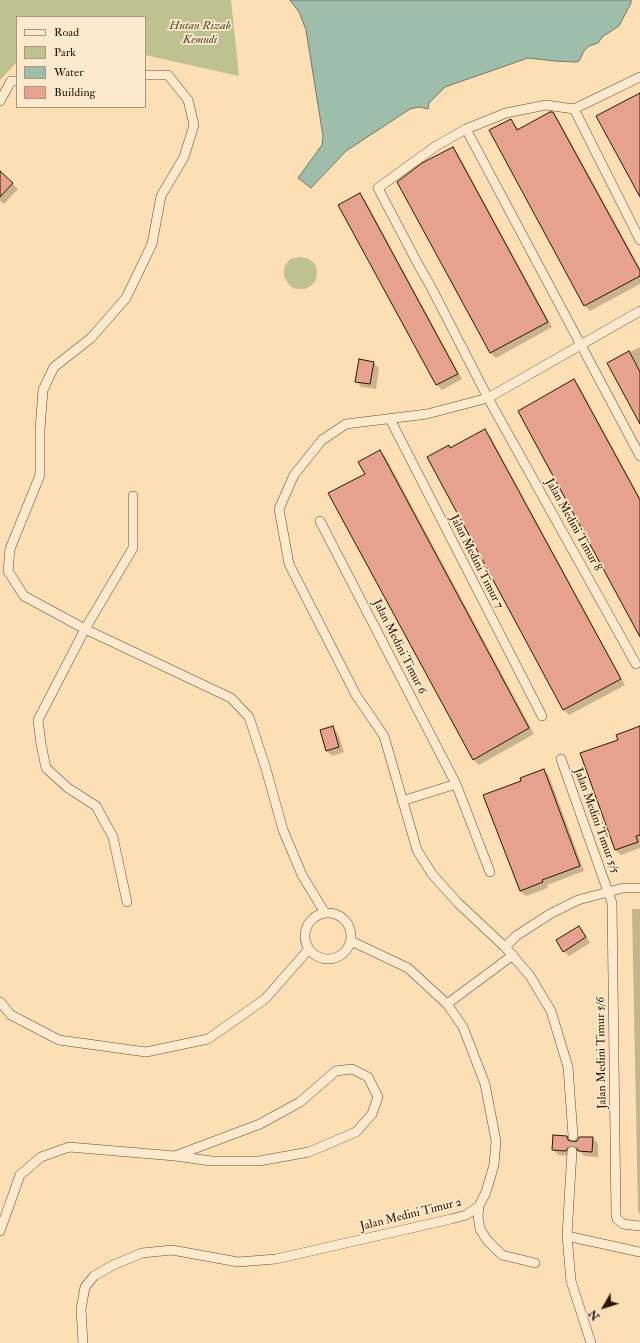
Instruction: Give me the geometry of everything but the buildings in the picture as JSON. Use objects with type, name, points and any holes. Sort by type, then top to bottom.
[{"type":"street","points":[[146,75],[168,75],[188,100],[194,126],[184,156],[161,196],[152,244],[126,298],[91,338],[54,367],[43,390],[40,429],[40,475],[10,549],[8,571],[24,596],[85,629],[231,698],[249,718],[266,769],[283,830],[302,875],[325,913]]},
{"type":"street","points":[[640,77],[574,109],[546,105],[506,113],[466,130],[640,456]]},
{"type":"street","points":[[0,101],[11,81],[16,81]]},
{"type":"street","points":[[574,109],[640,240]]},
{"type":"street","name":"Jalan Medini Timur 8","points":[[466,130],[436,146],[378,188],[419,266],[432,287],[488,398],[636,664]]},
{"type":"street","points":[[573,1136],[568,1067],[551,1011],[530,976],[505,947],[458,903],[432,874],[417,850],[384,736],[356,694],[289,564],[279,509],[294,476],[322,440],[346,424],[427,414],[488,398],[640,311]]},
{"type":"street","name":"Jalan Medini Timur 7","points":[[390,419],[542,716]]},
{"type":"street","points":[[127,902],[113,837],[96,806],[68,788],[46,768],[38,720],[85,629],[133,548],[133,496]]},
{"type":"street","name":"Jalan Medini Timur 6","points":[[320,521],[456,784],[490,872]]},
{"type":"street","name":"Jalan Medini Timur 5/5","points":[[561,759],[609,891]]},
{"type":"street","points":[[402,801],[456,784]]},
{"type":"street","points":[[505,947],[516,936],[550,914],[578,900],[623,888],[640,888]]},
{"type":"street","name":"Jalan Medini Timur 5/6","points":[[609,891],[612,903],[616,1219],[622,1224],[640,1226]]},
{"type":"street","points":[[325,913],[336,914],[345,921],[350,930],[351,941],[347,950],[340,956],[332,959],[323,959],[315,955],[309,949],[305,940],[305,931],[309,922],[316,916],[325,913]]},
{"type":"street","name":"Jalan Medini Timur 2","points":[[83,1343],[81,1309],[85,1287],[94,1276],[113,1265],[142,1253],[172,1250],[238,1262],[276,1259],[451,1219],[466,1214],[479,1206],[486,1192],[492,1172],[496,1141],[485,1084],[463,1027],[447,1004],[408,968],[351,941]]},
{"type":"street","points":[[0,1002],[11,1015],[59,1040],[146,1052],[208,1039],[265,999],[309,949]]},
{"type":"street","points":[[447,1004],[512,955]]},
{"type":"street","points":[[0,1231],[3,1214],[20,1176],[41,1157],[69,1147],[175,1156],[211,1161],[259,1162],[310,1152],[356,1132],[372,1114],[378,1097],[368,1077],[352,1069],[336,1071],[300,1102],[260,1124],[175,1156]]},
{"type":"street","points":[[572,1151],[567,1236],[571,1281],[591,1343]]},
{"type":"street","points":[[479,1206],[478,1216],[480,1229],[487,1240],[502,1255],[535,1263]]},
{"type":"street","points":[[567,1236],[640,1252]]},
{"type":"green space","name":"Hutan Rizab Kemudi","points":[[0,0],[231,0],[239,76],[146,55],[146,16],[16,16],[16,63],[0,80]]},
{"type":"green space","points":[[300,257],[309,259],[315,264],[317,271],[316,280],[312,285],[305,289],[296,289],[290,286],[284,277],[284,267],[290,259]]},
{"type":"water","points":[[290,0],[631,0],[631,3],[619,26],[602,37],[598,43],[589,46],[584,51],[579,61],[555,61],[528,58],[445,87],[429,103],[428,109],[419,107],[410,109],[346,151],[311,188],[298,178],[322,145],[323,136],[306,30],[299,12]]},
{"type":"tunnel","points":[[572,1151],[573,1136]]}]
